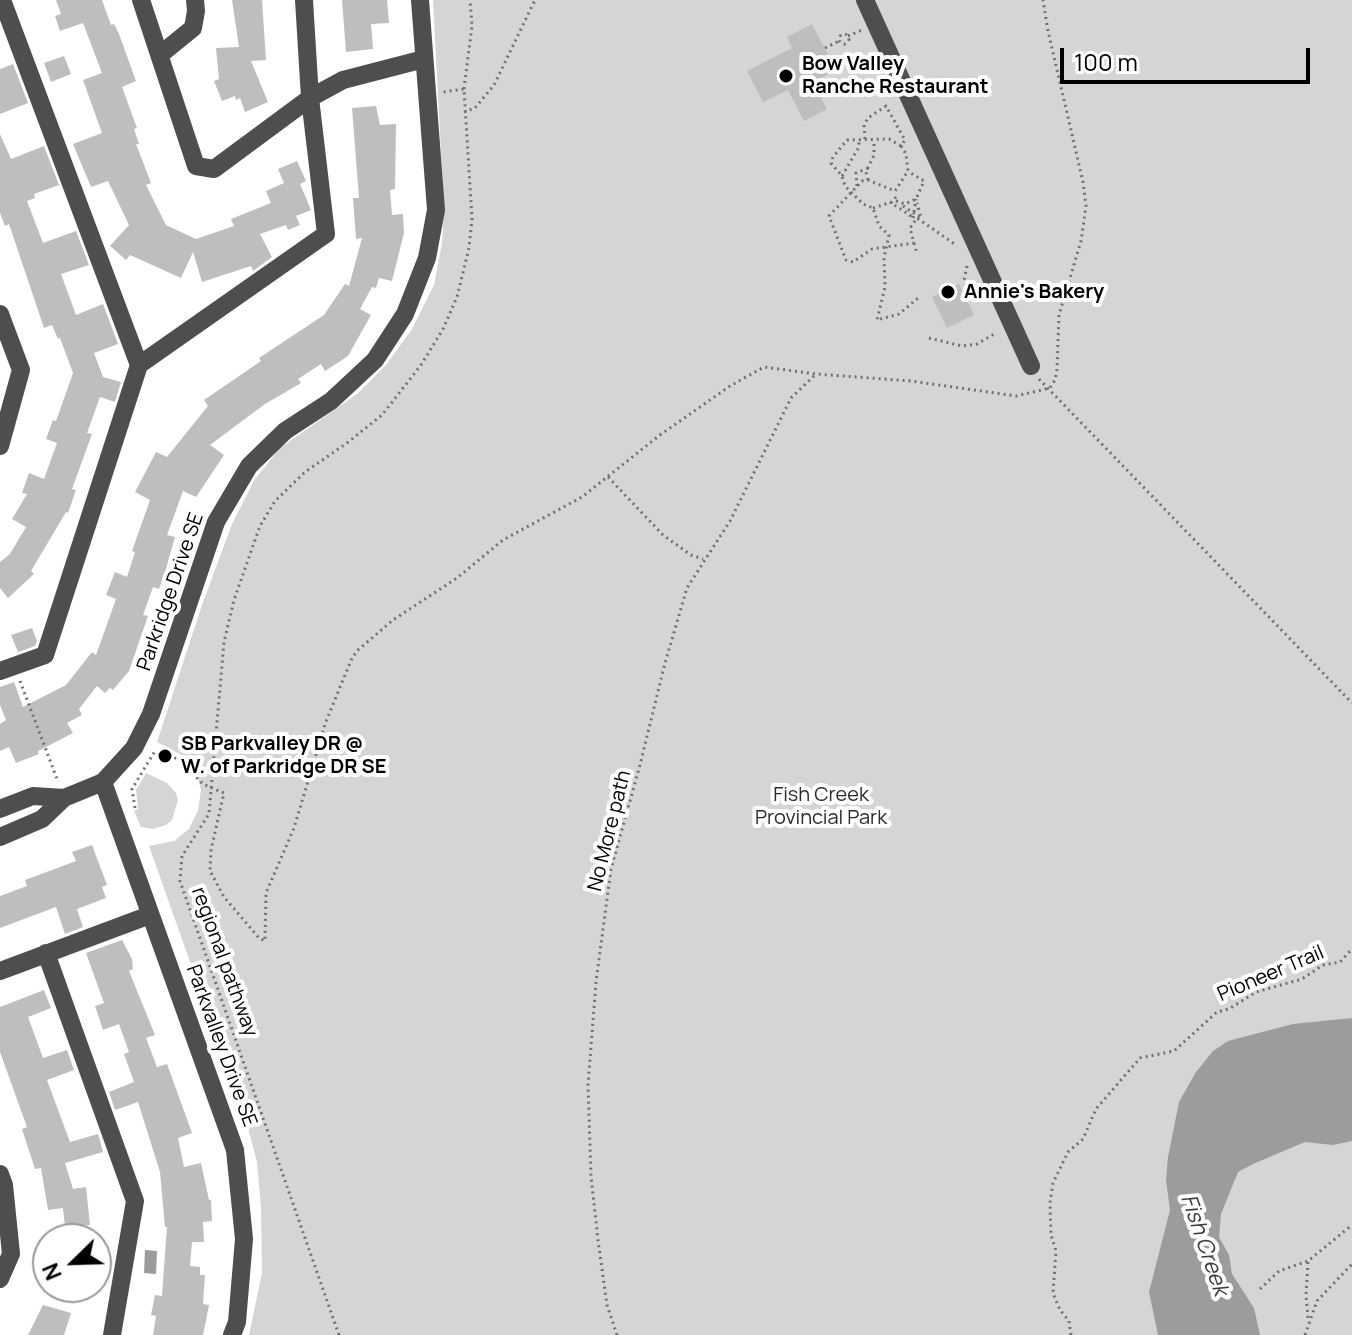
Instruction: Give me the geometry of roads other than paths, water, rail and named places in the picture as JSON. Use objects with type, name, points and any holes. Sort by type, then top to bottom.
[{"type":"street","points":[[2,0],[139,365]]},
{"type":"street","points":[[141,0],[196,166],[214,169],[310,98],[343,80],[424,59]]},
{"type":"street","points":[[161,54],[193,28],[195,0]]},
{"type":"street","points":[[4,667],[45,655],[139,365],[326,234],[310,98],[304,0]]},
{"type":"street","name":"Parkridge Drive SE","points":[[103,782],[134,748],[151,714],[216,522],[249,466],[285,431],[331,401],[375,360],[405,314],[427,258],[436,210],[420,0]]},
{"type":"street","points":[[865,0],[1031,366]]},
{"type":"street","points":[[0,314],[21,370],[0,446]]},
{"type":"street","points":[[0,837],[42,819],[64,798],[103,782]]},
{"type":"street","name":"Parkvalley Drive SE","points":[[103,782],[235,1150],[244,1239],[237,1322],[232,1335]]},
{"type":"street","points":[[0,809],[33,796],[64,798]]},
{"type":"street","points":[[0,971],[150,915]]},
{"type":"street","points":[[46,953],[135,1201],[112,1335]]},
{"type":"street","points":[[0,1174],[4,1185],[11,1254],[0,1279]]},
{"type":"water","name":"Fish Creek","points":[[1352,1018],[1352,1141],[1333,1145],[1305,1142],[1238,1172],[1221,1214],[1219,1237],[1229,1255],[1232,1274],[1254,1308],[1260,1335],[1158,1335],[1149,1292],[1170,1210],[1166,1180],[1168,1157],[1179,1102],[1196,1072],[1213,1051],[1228,1041],[1293,1024]]},
{"type":"water","points":[[145,1250],[157,1251],[156,1274],[144,1273]]},
{"type":"place","name":"Bow Valley Ranche Restaurant","points":[[786,76]]},
{"type":"place","name":"Annie's Bakery","points":[[948,292]]},
{"type":"place","name":"SB Parkvalley DR @ W. of Parkridge DR SE","points":[[165,756]]},
{"type":"park label","name":"Fish Creek Provincial Park","points":[[821,806]]}]
